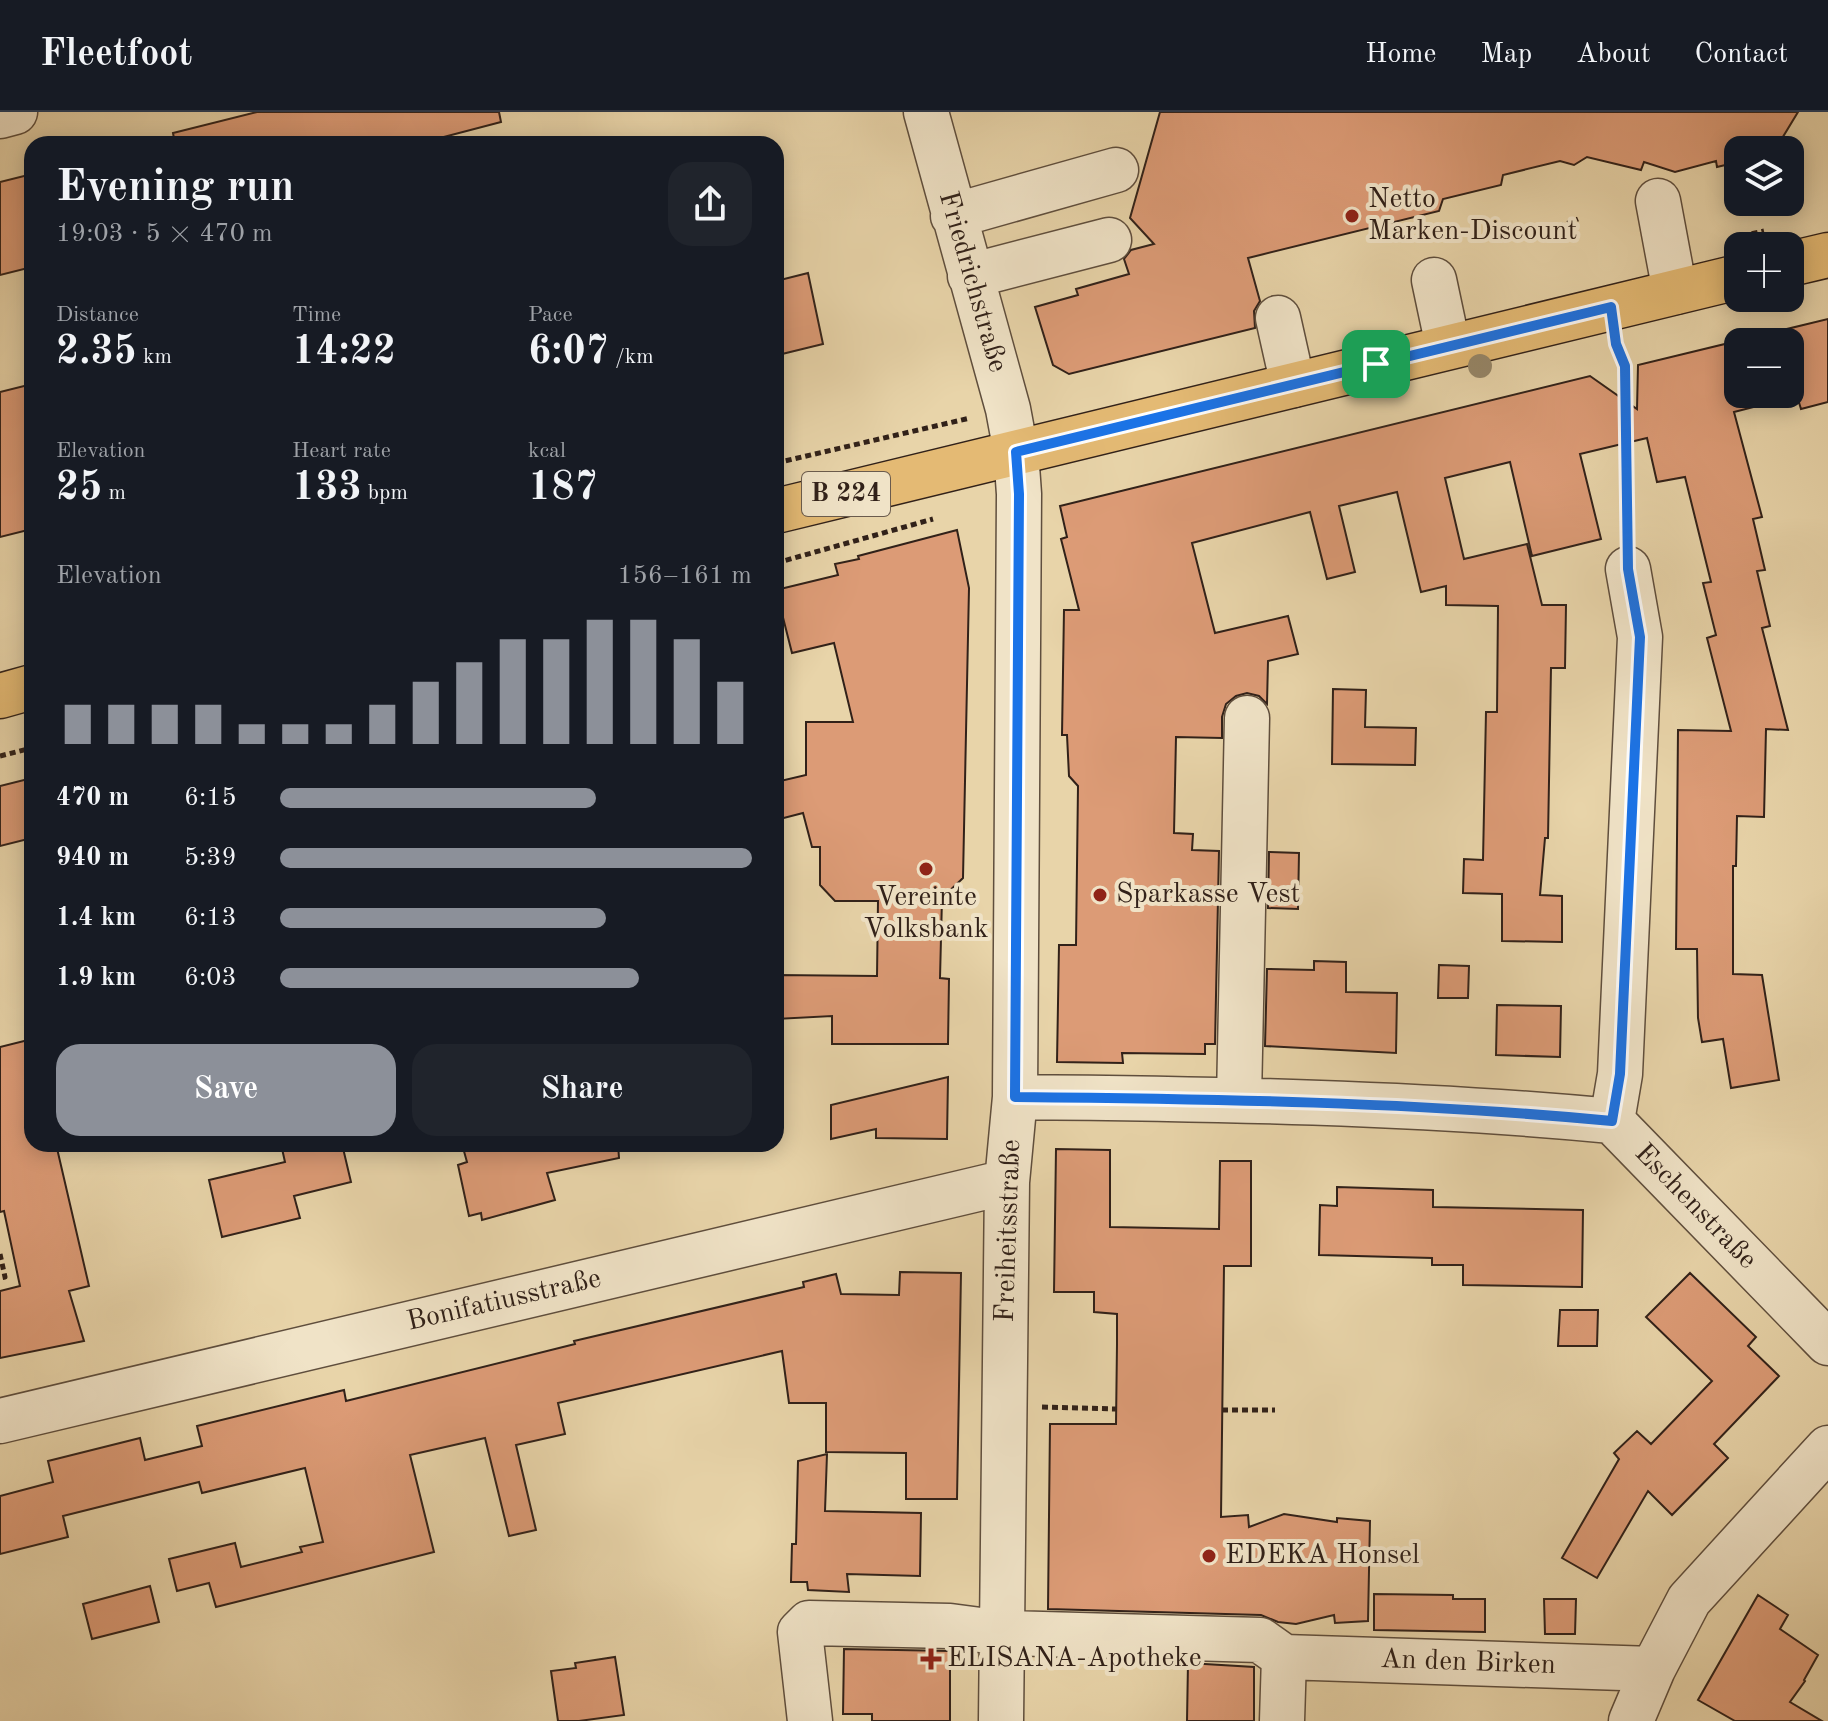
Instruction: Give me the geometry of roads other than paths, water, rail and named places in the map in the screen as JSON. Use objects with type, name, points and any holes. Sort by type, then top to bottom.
[{"type":"main road","points":[[1804,261],[1828,255]]},
{"type":"main road","name":"B 224","points":[[784,509],[1724,280]]},
{"type":"main road","points":[[0,696],[24,689]]},
{"type":"street","points":[[0,116],[15,112]]},
{"type":"street","name":"Friedrichstraße","points":[[926,112],[1008,409],[1016,452]]},
{"type":"street","points":[[953,216],[1116,170]]},
{"type":"street","points":[[1658,201],[1675,292]]},
{"type":"street","points":[[970,276],[1109,240]]},
{"type":"street","points":[[1434,280],[1448,346]]},
{"type":"street","points":[[1278,318],[1293,385]]},
{"type":"street","name":"Freiheitsstraße","points":[[1001,1721],[1007,1182],[1015,1097],[1019,494],[1016,452]]},
{"type":"street","points":[[1612,1121],[1620,1074],[1638,707],[1640,637],[1628,569]]},
{"type":"street","points":[[1239,1099],[1247,718]]},
{"type":"street","name":"Eschenstraße","points":[[1015,1097],[1239,1099],[1440,1106],[1612,1121],[1828,1343]]},
{"type":"street","name":"Bonifatiusstraße","points":[[0,1421],[1007,1182]]},
{"type":"street","points":[[1631,1721],[1653,1669],[1689,1600],[1828,1448]]},
{"type":"street","points":[[810,1721],[800,1632],[809,1623],[950,1626],[1003,1633],[1260,1640],[1284,1657],[1282,1721]]},
{"type":"street","name":"An den Birken","points":[[1284,1657],[1653,1669]]},
{"type":"place","name":"Netto Marken-Discount","points":[[1352,216]]},
{"type":"place","name":"Vereinte Volksbank","points":[[926,869]]},
{"type":"place","name":"Sparkasse Vest","points":[[1100,895]]},
{"type":"place","name":"EDEKA Honsel","points":[[1209,1556]]},
{"type":"place","name":"ELISANA-Apotheke","points":[[931,1659]]}]
